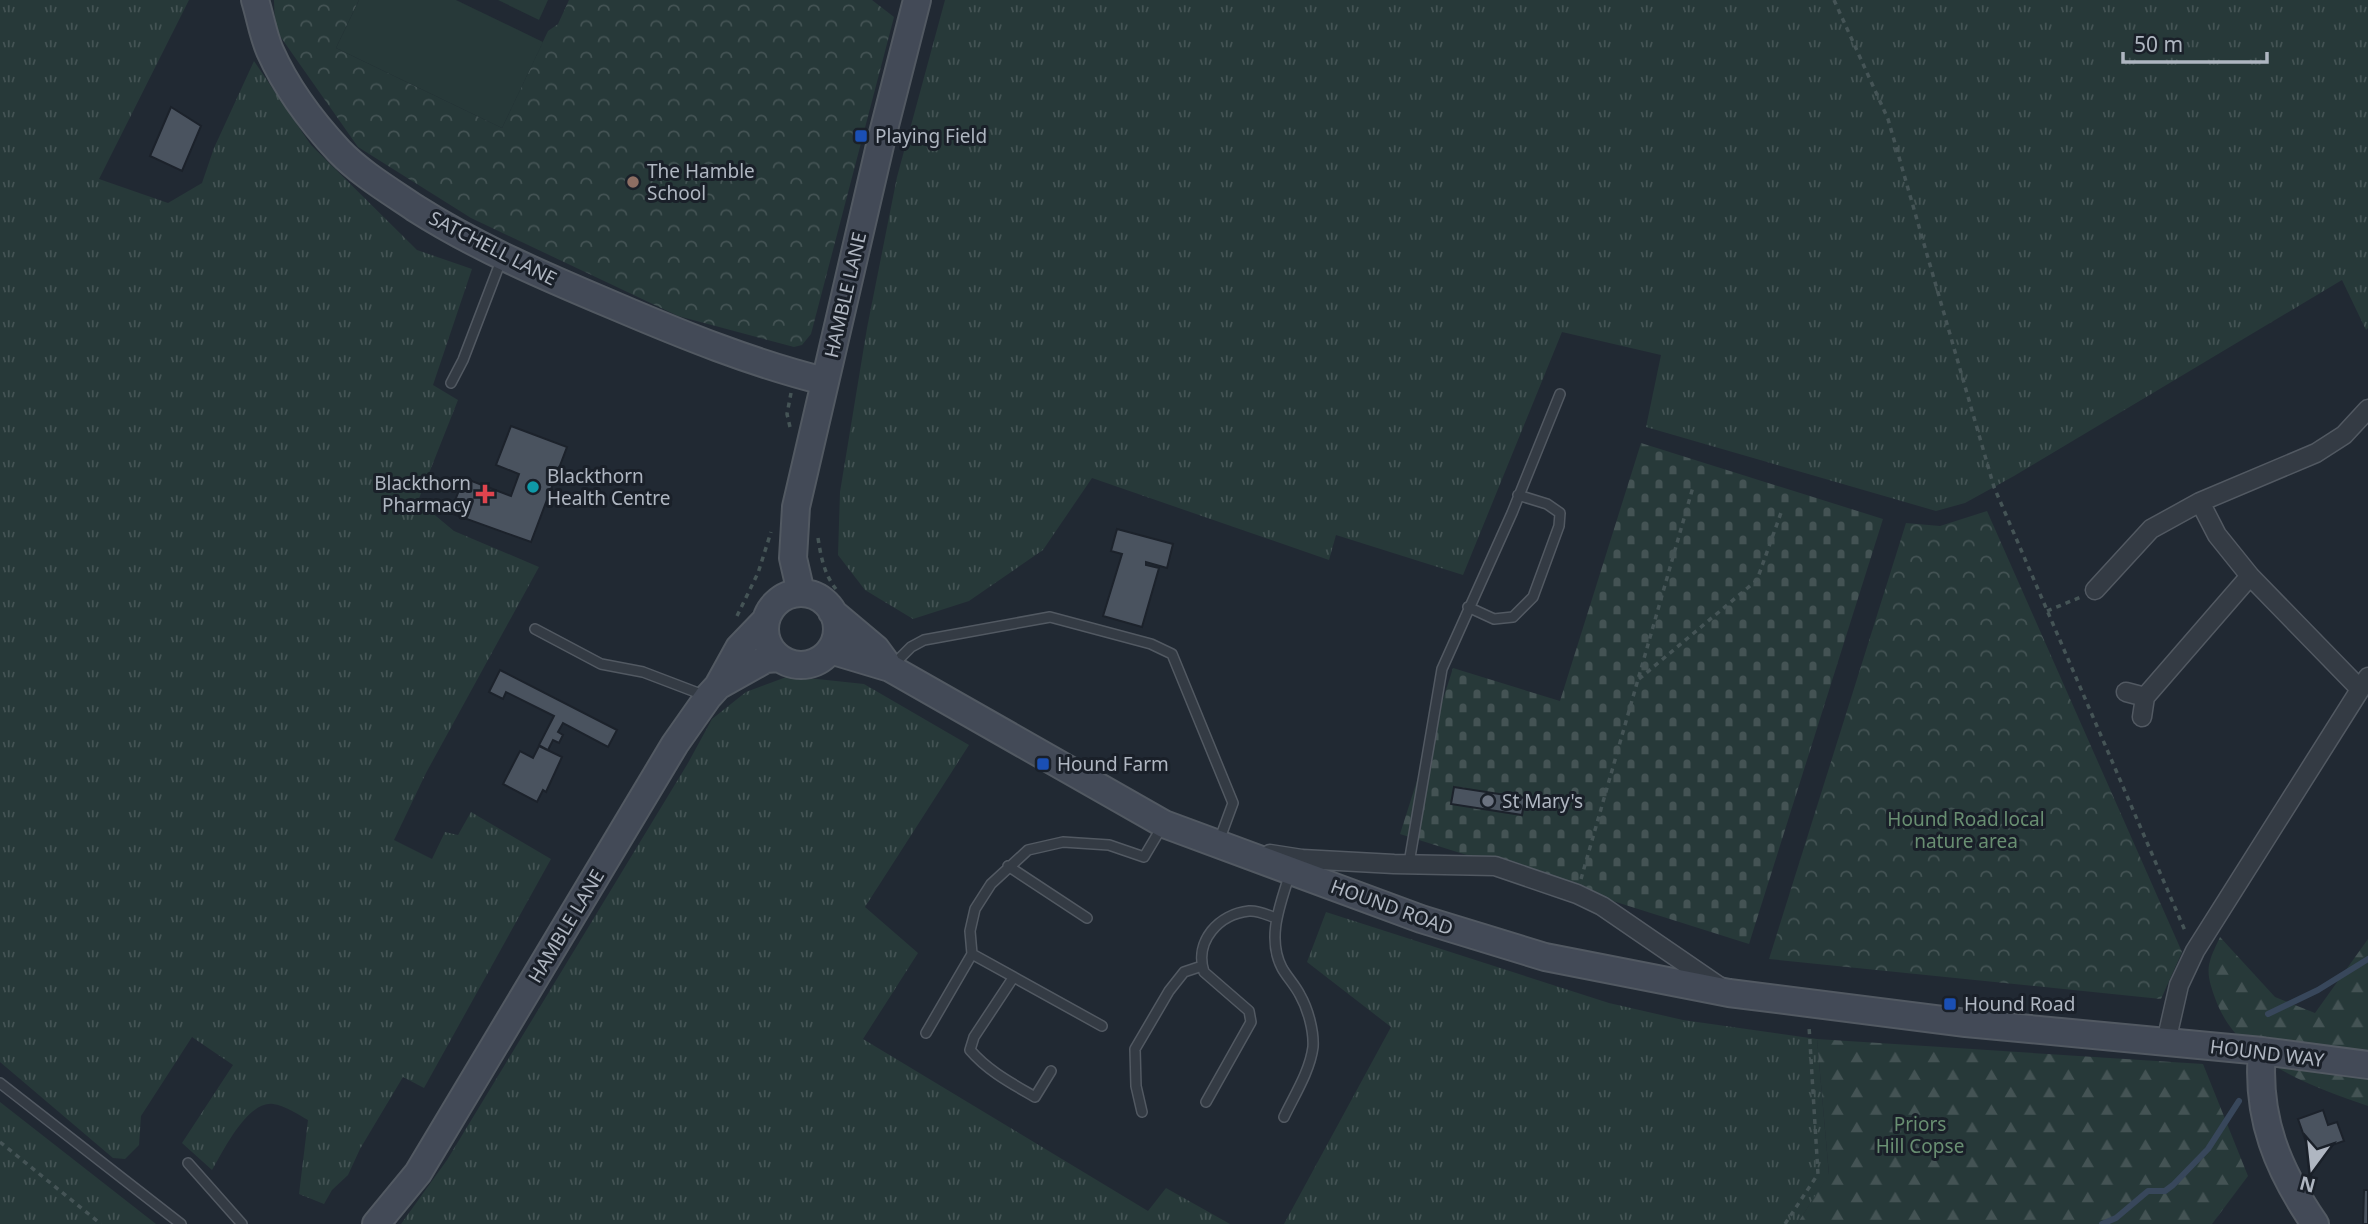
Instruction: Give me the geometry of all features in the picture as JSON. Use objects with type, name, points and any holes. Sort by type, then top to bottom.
[{"type":"street","name":"SATCHELL LANE","points":[[255,0],[269,50],[302,107],[340,153],[390,192],[446,228],[502,257],[679,333],[771,366],[824,381]]},
{"type":"street","name":"HAMBLE LANE","points":[[801,593],[793,558],[796,507],[912,2]]},
{"type":"street","points":[[2095,590],[2151,529],[2200,502],[2316,453],[2344,435],[2368,409]]},
{"type":"street","points":[[2166,1042],[2179,985],[2196,951],[2364,683],[2250,576],[2217,535],[2200,502]]},
{"type":"street","points":[[2141,717],[2145,697],[2250,576]]},
{"type":"street","points":[[713,691],[739,648],[765,620],[775,603],[785,596],[801,593],[825,602],[832,612],[876,649],[890,668]]},
{"type":"street","points":[[765,620],[764,632],[768,644],[783,665],[804,665],[826,659],[836,637],[832,612]]},
{"type":"street","name":"HAMBLE LANE","points":[[376,1224],[418,1173],[675,744],[713,691],[766,659],[783,665]]},
{"type":"street","name":"HOUND ROAD","points":[[826,659],[890,668],[1164,824],[1420,919],[1545,957],[1729,993],[1966,1023],[2166,1042]]},
{"type":"street","points":[[2126,692],[2145,697]]},
{"type":"street","points":[[1226,846],[1302,859],[1495,866],[1577,894],[1602,906],[1729,993]]},
{"type":"street","name":"HOUND WAY","points":[[2166,1042],[2368,1065]]},
{"type":"street","points":[[2262,1051],[2260,1072],[2264,1111],[2273,1149],[2288,1182],[2315,1224]]},
{"type":"lane","points":[[450,383],[463,360],[502,257]]},
{"type":"lane","points":[[1409,863],[1442,669],[1560,394]]},
{"type":"lane","points":[[1468,607],[1494,619],[1513,617],[1533,597],[1559,526],[1560,513],[1547,504],[1518,495]]},
{"type":"lane","points":[[890,668],[924,640],[1049,617],[1151,644],[1172,654],[1233,803],[1226,846]]},
{"type":"lane","points":[[535,629],[601,664],[713,691]]},
{"type":"lane","points":[[926,1033],[972,954],[970,931],[975,909],[991,884],[1008,866],[1028,850],[1063,842],[1109,845],[1144,857],[1164,824]]},
{"type":"lane","points":[[1008,866],[1087,918]]},
{"type":"lane","points":[[1283,1117],[1304,1075],[1313,1047],[1309,1018],[1300,994],[1281,967],[1277,949],[1276,918],[1291,869]]},
{"type":"lane","points":[[1206,1102],[1251,1022],[1249,1011],[1210,979],[1202,966],[1202,951],[1207,935],[1222,920],[1236,914],[1252,911],[1276,918]]},
{"type":"lane","points":[[972,954],[1102,1026]]},
{"type":"lane","points":[[1142,1112],[1136,1086],[1135,1049],[1169,991],[1184,972],[1202,966]]},
{"type":"lane","points":[[1013,978],[974,1037],[970,1050],[999,1076],[1035,1097],[1051,1071]]},
{"type":"lane","points":[[0,1083],[181,1224]]},
{"type":"lane","points":[[188,1163],[242,1224]]},
{"type":"path","points":[[1834,0],[1888,119],[1994,487],[2196,951]]},
{"type":"path","points":[[790,399],[787,414],[794,438]]},
{"type":"path","points":[[1577,894],[1693,487]]},
{"type":"path","points":[[1638,680],[1758,580],[1782,509]]},
{"type":"path","points":[[734,621],[758,573],[772,529]]},
{"type":"path","points":[[2047,611],[2095,590]]},
{"type":"path","points":[[783,665],[826,659]]},
{"type":"path","points":[[1785,1224],[1818,1174],[1808,1016]]},
{"type":"path","points":[[0,1142],[101,1224]]},
{"type":"green space","points":[[0,0],[189,0],[99,179],[168,203],[202,183],[214,148],[254,61],[311,145],[417,250],[472,269],[433,385],[458,400],[418,501],[454,531],[539,567],[426,773],[394,840],[432,859],[445,832],[458,835],[471,812],[551,859],[424,1088],[403,1077],[360,1149],[348,1175],[332,1190],[324,1204],[299,1194],[308,1120],[287,1108],[273,1104],[254,1110],[237,1128],[212,1170],[182,1143],[233,1065],[192,1037],[141,1116],[139,1145],[125,1159],[113,1158],[0,1062]]},
{"type":"green space","name":"The Hamble School","points":[[274,0],[359,0],[336,48],[502,128],[548,31],[558,24],[569,0],[872,0],[894,17],[811,334],[802,345],[794,347],[678,316],[471,218],[358,147],[275,29]]},
{"type":"green space","points":[[359,0],[456,0],[543,42],[502,128],[336,48]]},
{"type":"green space","points":[[498,0],[548,0],[539,20]]},
{"type":"green space","points":[[945,0],[2368,0],[2368,328],[2366,330],[2342,280],[2014,476],[1965,503],[1936,511],[1646,427],[1661,355],[1562,332],[1463,575],[1336,535],[1329,560],[1092,478],[1043,550],[969,601],[913,619],[865,590],[838,555],[840,492],[867,328],[897,177]]},
{"type":"green space","points":[[1641,443],[1883,519],[1749,944],[1400,834],[1453,668],[1560,701]]},
{"type":"green space","name":"Hound Road local nature area","points":[[1987,511],[2182,952],[2161,999],[1769,959],[1906,523],[1940,526]]},
{"type":"green space","points":[[789,676],[864,684],[969,745],[865,907],[918,953],[863,1039],[1148,1211],[1166,1188],[1230,1224],[401,1224],[447,1160],[712,719],[746,692]]},
{"type":"green space","points":[[1326,912],[1609,1003],[1683,1020],[1817,1039],[1829,1175],[1797,1224],[1284,1224],[1391,1027],[1307,962]]},
{"type":"green space","points":[[2220,937],[2275,997],[2315,1013],[2368,939],[2368,1106],[2300,1080],[2258,1055],[2240,1039],[2226,1020],[2210,980],[2210,961]]},
{"type":"green space","name":"Priors Hill Copse","points":[[1817,1039],[2203,1064],[2248,1176],[2212,1224],[1797,1224],[1829,1174]]},
{"type":"green space","points":[[0,1102],[156,1224],[0,1224]]},
{"type":"building","points":[[171,107],[201,126],[182,171],[150,156]]},
{"type":"building","name":"Blackthorn Health Centre","points":[[511,426],[567,447],[531,542],[450,513],[464,478],[511,496],[519,474],[496,465]]},
{"type":"building","points":[[1117,529],[1173,544],[1167,568],[1146,562],[1146,565],[1159,568],[1142,627],[1103,616],[1122,554],[1111,551]]},
{"type":"building","points":[[500,670],[617,730],[608,747],[563,723],[558,732],[563,735],[559,743],[553,740],[548,750],[539,745],[554,716],[506,692],[503,699],[489,692]]},
{"type":"building","points":[[539,746],[562,757],[546,792],[543,790],[537,802],[503,784],[520,751],[533,758]]},
{"type":"building","name":"St Mary's","points":[[1454,787],[1525,798],[1522,815],[1451,804]]},
{"type":"building","points":[[2323,1110],[2328,1125],[2337,1122],[2344,1141],[2310,1153],[2298,1119]]},
{"type":"building","points":[[2364,1190],[2368,1190],[2368,1224],[2363,1224]]},
{"type":"waterway","points":[[2268,1014],[2318,990],[2368,959]]},
{"type":"waterway","points":[[2102,1224],[2116,1218],[2148,1191],[2165,1191],[2173,1185],[2208,1149],[2239,1101]]},
{"type":"place","name":"Playing Field","points":[[861,136]]},
{"type":"place","name":"The Hamble School","points":[[633,182]]},
{"type":"place","name":"Blackthorn Health Centre","points":[[533,487]]},
{"type":"place","name":"Blackthorn Pharmacy","points":[[485,494]]},
{"type":"place","name":"Hound Farm","points":[[1043,764]]},
{"type":"place","name":"St Mary's","points":[[1488,801]]},
{"type":"place","name":"Hound Road","points":[[1950,1004]]}]
